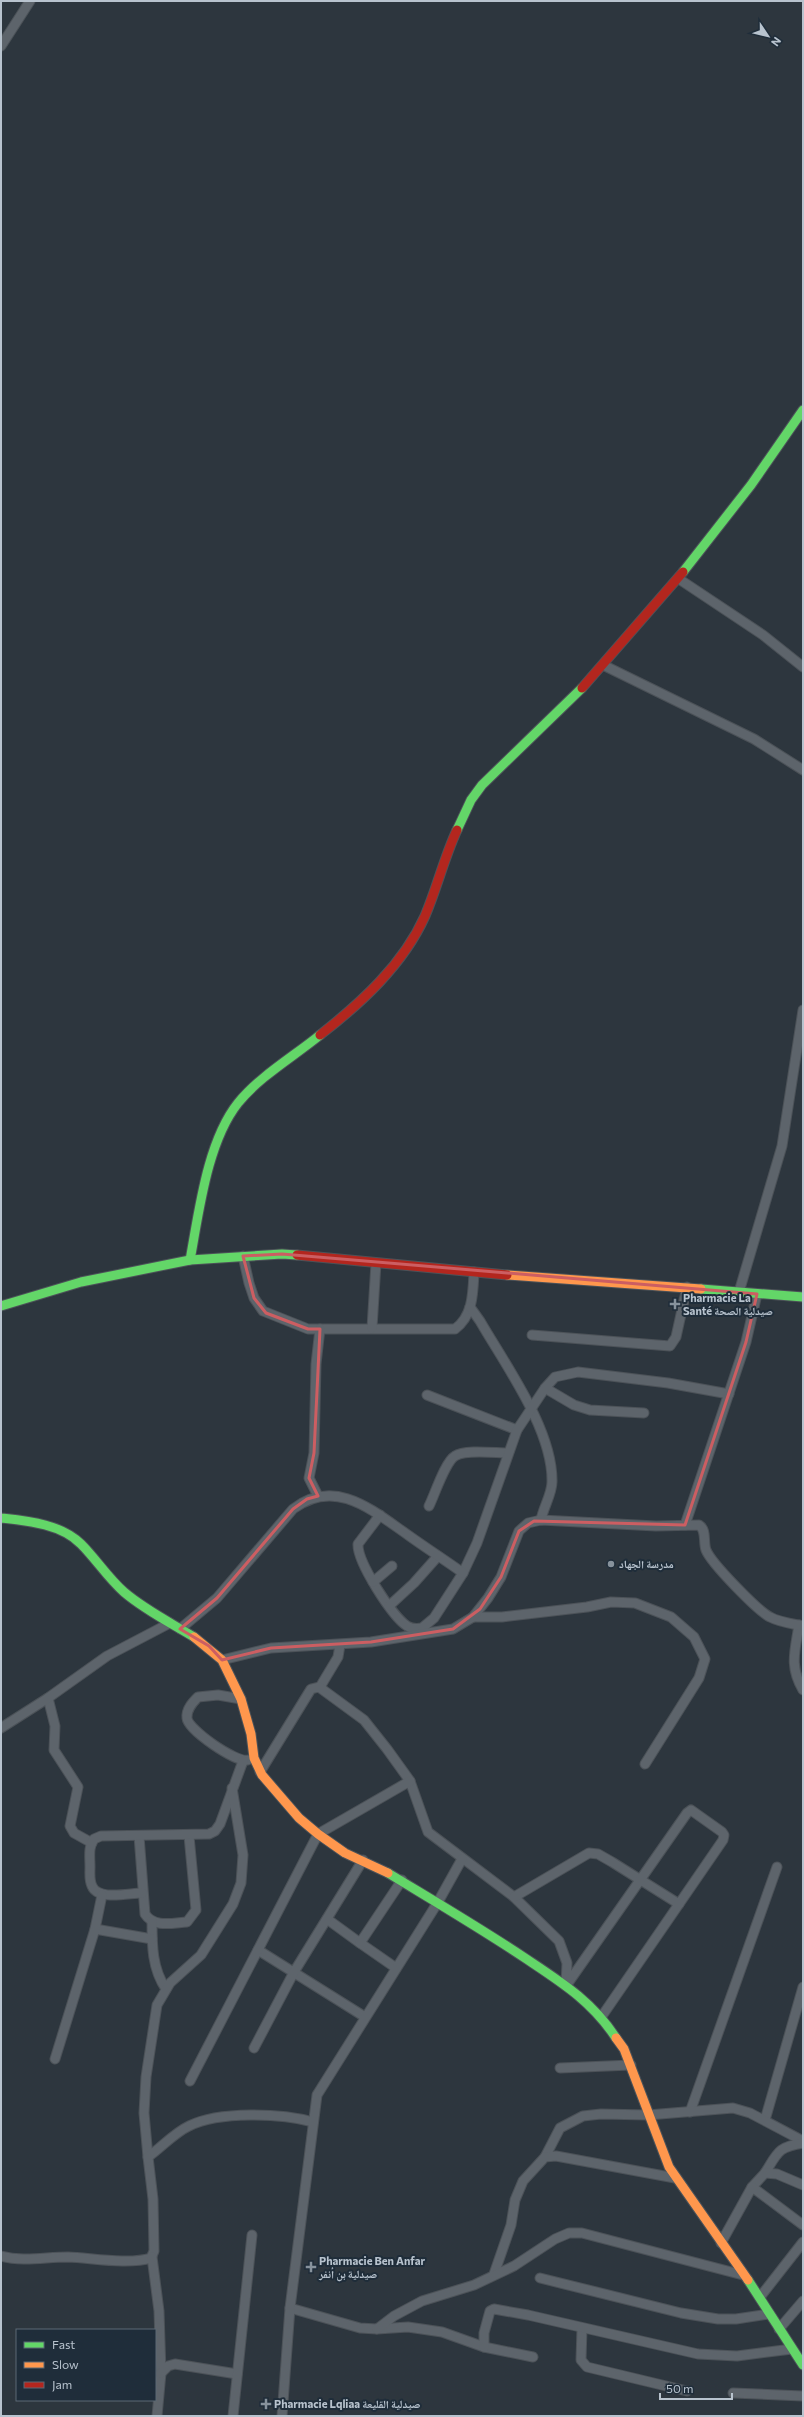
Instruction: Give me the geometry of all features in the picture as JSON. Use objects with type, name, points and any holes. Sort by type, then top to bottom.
[{"type":"street","points":[[1,46],[30,1]]},
{"type":"street","points":[[190,1260],[216,1148],[232,1112],[257,1084],[368,995],[389,972],[403,954],[423,918],[441,875],[454,833],[478,792],[510,754],[576,695],[679,579],[741,499],[803,410]]},
{"type":"street","points":[[679,579],[763,635],[803,667]]},
{"type":"street","points":[[603,665],[747,736],[803,770]]},
{"type":"street","points":[[739,1292],[782,1146],[803,1010]]},
{"type":"street","points":[[1,1306],[82,1282],[190,1260],[282,1254],[474,1272],[803,1297]]},
{"type":"street","points":[[243,1256],[251,1290],[263,1311],[308,1329],[320,1330],[372,1328],[455,1329],[462,1324],[470,1308],[474,1272]]},
{"type":"street","points":[[372,1328],[376,1263]]},
{"type":"street","points":[[532,1335],[670,1346],[676,1337],[687,1287]]},
{"type":"street","points":[[685,1525],[746,1342],[757,1294]]},
{"type":"street","points":[[470,1308],[480,1321],[532,1408],[551,1462],[552,1484],[543,1508],[541,1520]]},
{"type":"street","points":[[318,1496],[309,1478],[314,1453],[316,1364],[320,1330]]},
{"type":"street","points":[[380,1515],[358,1544],[362,1561],[389,1606],[406,1625],[422,1628],[434,1618],[463,1573],[477,1543],[517,1430],[555,1377],[578,1372],[668,1383],[729,1394]]},
{"type":"street","points":[[546,1388],[574,1405],[590,1410],[644,1413]]},
{"type":"street","points":[[427,1395],[517,1430]]},
{"type":"street","points":[[429,1506],[449,1462],[455,1455],[465,1453],[508,1453]]},
{"type":"street","points":[[180,1628],[217,1598],[293,1509],[307,1499],[318,1496],[338,1495],[367,1507],[463,1573]]},
{"type":"street","points":[[1,1518],[37,1522],[70,1536],[80,1543],[123,1591],[151,1612],[209,1646],[222,1660],[241,1699],[251,1734],[254,1758],[260,1772],[288,1806],[318,1834],[345,1853],[363,1860],[402,1880],[438,1902],[566,1986],[602,2016],[624,2049],[648,2115],[675,2178],[760,2297],[769,2314],[803,2365]]},
{"type":"street","points":[[222,1660],[271,1648],[340,1645],[453,1629],[473,1617],[501,1577],[519,1531],[528,1523],[541,1520],[656,1526],[696,1524],[702,1527],[710,1556],[749,1600],[770,1617],[801,1626],[793,1659],[794,1671],[803,1690]]},
{"type":"street","points":[[389,1606],[414,1584],[438,1556]]},
{"type":"street","points":[[374,1582],[392,1566]]},
{"type":"street","points":[[473,1617],[509,1616],[587,1607],[611,1602],[635,1603],[671,1617],[694,1637],[705,1659],[699,1678],[645,1764]]},
{"type":"street","points":[[1,1728],[48,1698],[107,1656],[170,1623]]},
{"type":"street","points":[[260,1772],[311,1689],[320,1687],[338,1657],[340,1645]]},
{"type":"street","points":[[320,1687],[364,1720],[410,1781],[426,1828],[462,1859],[514,1897],[548,1927],[564,1948],[567,1963],[566,1986]]},
{"type":"street","points":[[241,1699],[218,1695],[198,1697],[188,1710],[187,1718],[189,1726],[197,1733],[243,1760],[254,1758]]},
{"type":"street","points":[[48,1698],[55,1726],[54,1750],[78,1787],[70,1826],[74,1833],[92,1842]]},
{"type":"street","points":[[92,1842],[101,1836],[189,1836],[209,1834],[215,1831],[223,1816],[243,1760]]},
{"type":"street","points":[[190,2081],[318,1834],[410,1781]]},
{"type":"street","points":[[157,2416],[161,2373],[159,2312],[152,2257],[153,2199],[144,2113],[146,2077],[154,2015],[166,1989],[201,1955],[238,1894],[243,1873],[242,1855],[232,1788]]},
{"type":"street","points":[[566,1986],[687,1813],[692,1810],[696,1812],[722,1832],[724,1835],[723,1840],[602,2016]]},
{"type":"street","points":[[139,1836],[142,1893],[145,1914],[152,1921],[165,1924],[186,1922],[194,1915],[196,1910],[189,1836]]},
{"type":"street","points":[[92,1842],[91,1882],[95,1890],[102,1895],[142,1893]]},
{"type":"street","points":[[514,1897],[590,1853],[598,1854],[612,1862],[639,1881],[679,1904]]},
{"type":"street","points":[[282,2416],[290,2308],[317,2095],[438,1902],[462,1859]]},
{"type":"street","points":[[254,2048],[294,1972],[363,1860]]},
{"type":"street","points":[[690,2112],[777,1867]]},
{"type":"street","points":[[360,1943],[402,1880]]},
{"type":"street","points":[[55,2059],[95,1929],[102,1895]]},
{"type":"street","points":[[327,1919],[396,1968]]},
{"type":"street","points":[[152,1921],[152,1939],[156,1968],[166,1989]]},
{"type":"street","points":[[95,1929],[152,1939]]},
{"type":"street","points":[[258,1950],[365,2017]]},
{"type":"street","points":[[765,2120],[803,1987]]},
{"type":"street","points":[[560,2068],[631,2065]]},
{"type":"street","points":[[494,2274],[511,2225],[515,2200],[523,2182],[545,2157],[560,2128],[583,2116],[619,2113],[648,2115],[733,2108],[765,2120],[803,2142]]},
{"type":"street","points":[[148,2157],[188,2126],[207,2119],[222,2116],[279,2117],[313,2122]]},
{"type":"street","points":[[721,2243],[752,2187],[765,2172],[777,2153],[787,2145],[803,2142]]},
{"type":"street","points":[[545,2157],[556,2156],[675,2178]]},
{"type":"street","points":[[765,2172],[777,2174],[803,2185]]},
{"type":"street","points":[[752,2187],[803,2225]]},
{"type":"street","points":[[377,2329],[412,2306],[469,2287],[494,2274],[514,2266],[555,2239],[569,2233],[582,2233],[743,2274]]},
{"type":"street","points":[[233,2416],[252,2235]]},
{"type":"street","points":[[760,2297],[803,2242]]},
{"type":"street","points":[[1,2256],[23,2259],[58,2257],[114,2260],[144,2259],[152,2257]]},
{"type":"street","points":[[540,2278],[681,2313],[730,2319],[769,2314]]},
{"type":"street","points":[[779,2329],[803,2301]]},
{"type":"street","points":[[290,2308],[346,2325],[377,2329],[417,2328],[442,2332],[484,2347],[533,2357]]},
{"type":"street","points":[[484,2347],[486,2321],[490,2311],[492,2310],[528,2315],[710,2356],[738,2356],[792,2349]]},
{"type":"street","points":[[582,2328],[581,2360],[587,2367],[687,2391]]},
{"type":"street","points":[[161,2373],[168,2366],[175,2364],[237,2374]]},
{"type":"street","points":[[733,2393],[803,2396]]},
{"type":"highlighted area","points":[[282,1254],[757,1294],[746,1342],[685,1525],[534,1521],[519,1531],[501,1577],[480,1609],[453,1629],[371,1642],[271,1648],[222,1660],[209,1646],[180,1629],[217,1598],[293,1509],[307,1499],[318,1496],[309,1478],[314,1453],[320,1329],[308,1329],[266,1313],[254,1298],[243,1256]]},
{"type":"traffic: fast","points":[[683,572],[751,485],[803,410]]},
{"type":"traffic: fast","points":[[457,830],[471,800],[482,785],[582,688]]},
{"type":"traffic: fast","points":[[190,1260],[206,1178],[219,1137],[227,1119],[238,1103],[256,1084],[320,1035]]},
{"type":"traffic: fast","points":[[1,1306],[81,1282],[190,1260],[282,1254],[297,1255]]},
{"type":"traffic: fast","points":[[701,1289],[803,1297]]},
{"type":"traffic: fast","points":[[1,1518],[33,1522],[54,1528],[73,1537],[81,1544],[113,1581],[132,1599],[194,1637]]},
{"type":"traffic: fast","points":[[388,1873],[491,1936],[563,1984],[597,2013],[616,2038]]},
{"type":"traffic: fast","points":[[748,2280],[803,2365]]},
{"type":"traffic: slow","points":[[507,1275],[701,1289]]},
{"type":"traffic: slow","points":[[194,1637],[222,1660],[241,1699],[251,1734],[254,1758],[262,1775],[299,1818],[318,1834],[345,1853],[388,1873]]},
{"type":"traffic: slow","points":[[616,2038],[624,2049],[669,2167],[748,2280]]},
{"type":"traffic: jam","points":[[582,688],[683,572]]},
{"type":"traffic: jam","points":[[320,1035],[351,1010],[380,982],[405,951],[425,916],[457,830]]},
{"type":"traffic: jam","points":[[297,1255],[507,1275]]},
{"type":"place","name":"Pharmacie La Santé صيدلية الصحة","points":[[675,1304]]},
{"type":"place","name":"مدرسة الجهاد","points":[[611,1564]]},
{"type":"place","name":"Pharmacie Ben Anfar صيدلية بن أنفر","points":[[311,2267]]},
{"type":"place","name":"Pharmacie Lqliaa صيدلية القليعة","points":[[266,2404]]}]
